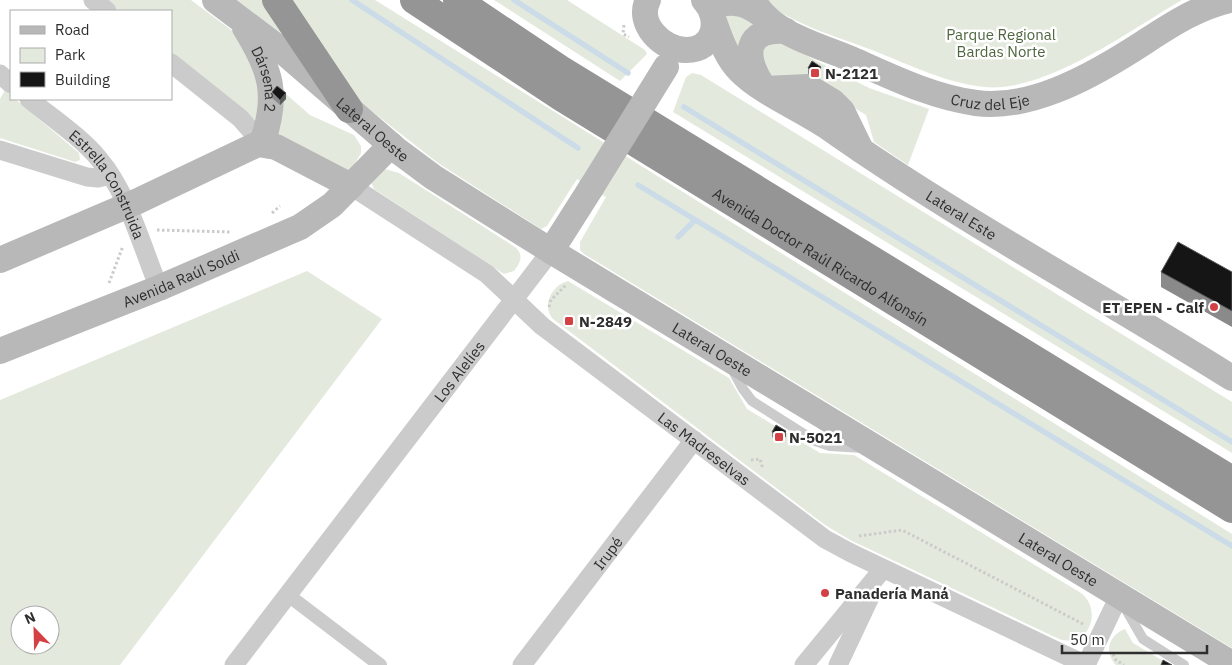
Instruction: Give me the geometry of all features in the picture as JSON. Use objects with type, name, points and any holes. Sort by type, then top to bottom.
[{"type":"highway","points":[[276,0],[349,109]]},
{"type":"highway","name":"Avenida Doctor Raúl Ricardo Alfonsín","points":[[414,0],[561,96],[1232,509]]},
{"type":"highway","name":"Avenida Doctor Raúl Ricardo Alfonsín","points":[[457,0],[560,69],[1232,480]]},
{"type":"main road","name":"Lateral Oeste","points":[[215,0],[285,54],[391,145],[433,177],[726,358],[1232,664]]},
{"type":"main road","name":"Cruz del Eje","points":[[715,9],[736,1],[757,7],[786,31],[933,93],[978,103],[998,104],[1036,96],[1067,85],[1107,65],[1195,11],[1229,0]]},
{"type":"main road","points":[[715,9],[733,63],[740,71],[764,89]]},
{"type":"main road","points":[[648,15],[666,55],[673,61],[707,42],[712,36],[715,9]]},
{"type":"main road","name":"Dársena 2","points":[[240,19],[258,48],[270,85],[272,115],[262,143]]},
{"type":"main road","points":[[764,89],[751,65],[752,44],[761,34],[768,31],[786,31]]},
{"type":"main road","name":"Los Alelíes","points":[[551,251],[673,61]]},
{"type":"main road","name":"Lateral Este","points":[[764,89],[808,87],[834,102],[842,111],[861,151],[1232,378]]},
{"type":"main road","points":[[0,260],[126,207],[247,148],[262,143],[276,147],[351,186]]},
{"type":"main road","name":"Avenida Raúl Soldi","points":[[0,351],[159,288],[300,227],[325,211],[391,145]]},
{"type":"street","points":[[93,0],[106,10]]},
{"type":"street","points":[[172,63],[240,118],[262,143]]},
{"type":"street","points":[[0,74],[10,83]]},
{"type":"street","name":"Estrella Construida","points":[[30,100],[87,147],[110,175],[126,207],[159,288]]},
{"type":"street","points":[[0,150],[87,177],[98,178],[110,175]]},
{"type":"street","name":"Las Madreselvas","points":[[351,186],[487,274],[542,326],[825,539],[883,569],[1086,665]]},
{"type":"street","name":"Los Alelíes","points":[[234,665],[551,251]]},
{"type":"street","name":"Irupé","points":[[522,665],[694,440]]},
{"type":"street","points":[[804,665],[883,569]]},
{"type":"street","points":[[838,665],[883,569]]},
{"type":"street","points":[[288,595],[380,665]]},
{"type":"street","points":[[1086,665],[1119,596]]},
{"type":"lane","points":[[1119,596],[1143,639],[1184,665]]},
{"type":"path","points":[[551,313],[552,297],[561,288],[570,284]]},
{"type":"path","points":[[744,460],[760,459],[764,475]]},
{"type":"path","points":[[854,536],[902,530],[1090,627]]},
{"type":"green space","points":[[105,0],[191,0],[238,35],[253,65],[310,115],[354,135],[361,146],[361,153],[353,167],[347,171],[264,127],[172,54],[172,10],[118,10]]},
{"type":"green space","points":[[236,0],[268,0],[292,41]]},
{"type":"green space","points":[[284,0],[375,0],[1232,534],[1232,648],[584,254],[580,250],[580,242],[606,197],[577,179],[547,226],[541,229],[438,163],[355,98]]},
{"type":"green space","points":[[494,0],[567,0],[645,50],[647,54],[620,81]]},
{"type":"green space","name":"Parque Regional Bardas Norte","points":[[763,0],[1182,0],[1087,57],[1060,70],[1034,80],[1008,86],[984,87],[955,82],[815,29],[775,9]]},
{"type":"green space","points":[[725,12],[755,22],[746,49],[735,46],[724,21]]},
{"type":"green space","points":[[774,39],[869,88],[929,109],[908,165],[874,142],[866,115],[805,78],[783,82],[766,72],[760,43]]},
{"type":"green space","points":[[692,73],[701,75],[1232,402],[1232,453],[673,112],[686,77]]},
{"type":"green space","points":[[5,90],[10,94],[10,100],[16,100],[79,153],[80,160],[75,162],[0,138],[0,99]]},
{"type":"green space","points":[[385,169],[399,173],[515,247],[520,253],[520,259],[514,271],[504,274],[374,189],[371,182]]},
{"type":"green space","points":[[307,271],[382,319],[120,665],[0,665],[0,400]]},
{"type":"green space","points":[[568,281],[729,378],[747,409],[820,453],[854,455],[1081,593],[1088,600],[1091,609],[1092,618],[1090,626],[1078,638],[1069,641],[1059,639],[850,540],[825,525],[553,319],[548,308],[548,302],[553,291],[562,283]]},
{"type":"green space","points":[[1125,629],[1133,643],[1170,665],[1116,665],[1110,655],[1110,644],[1115,635]]},
{"type":"building","points":[[812,61],[821,67],[817,74],[808,68]]},
{"type":"building","points":[[277,86],[286,93],[280,100],[272,92]]},
{"type":"building","points":[[1178,242],[1232,272],[1232,311],[1161,272]]},
{"type":"building","points":[[776,425],[786,431],[782,437],[772,432]]},
{"type":"building","points":[[1163,660],[1172,665],[1161,665]]},
{"type":"waterway","points":[[352,0],[578,148]]},
{"type":"waterway","points":[[514,0],[628,73]]},
{"type":"waterway","points":[[684,107],[1232,442]]},
{"type":"waterway","points":[[638,185],[1232,546]]},
{"type":"waterway","points":[[678,237],[695,220]]},
{"type":"place","name":"N-2121","points":[[815,73]]},
{"type":"place","name":"ET EPEN - Calf","points":[[1214,307]]},
{"type":"place","name":"N-2849","points":[[569,321]]},
{"type":"place","name":"N-5021","points":[[779,437]]},
{"type":"place","name":"Panadería Maná","points":[[825,593]]}]
